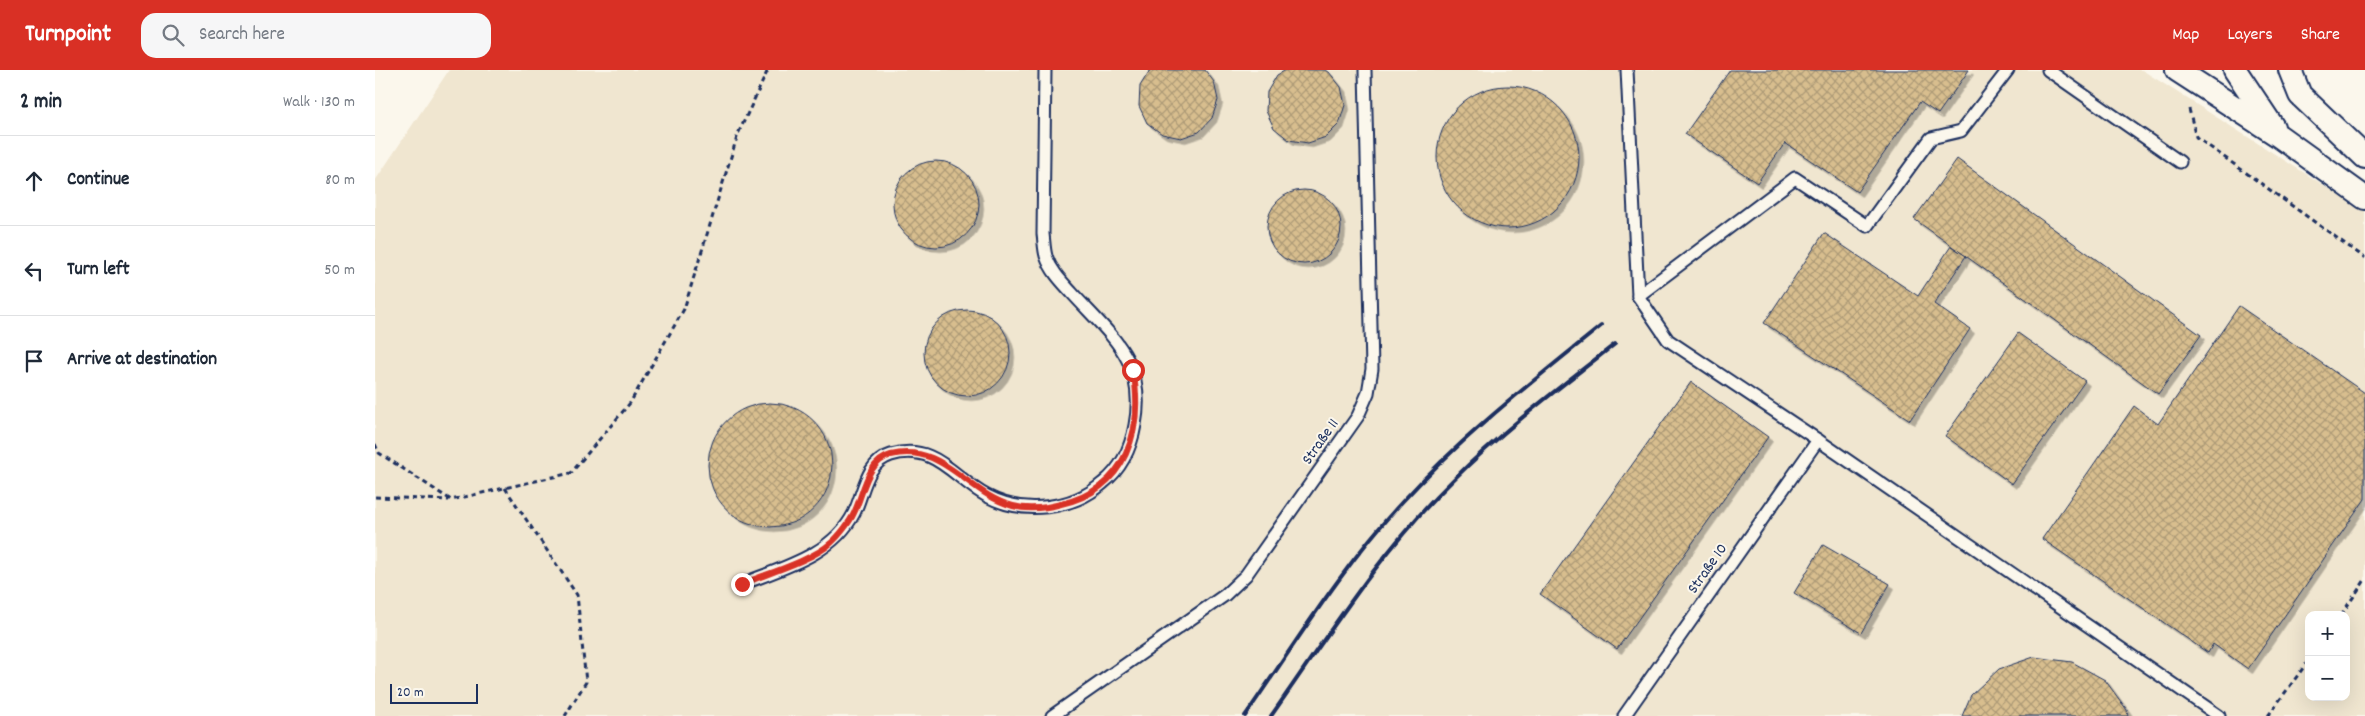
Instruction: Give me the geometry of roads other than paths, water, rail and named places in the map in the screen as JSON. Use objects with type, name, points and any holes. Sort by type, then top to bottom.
[{"type":"street","points":[[2177,70],[2279,136],[2365,198]]},
{"type":"street","points":[[2235,70],[2279,136]]},
{"type":"street","points":[[2290,70],[2300,95],[2365,157]]},
{"type":"lane","points":[[742,584],[809,556],[831,543],[853,514],[868,476],[876,463],[890,455],[911,453],[935,459],[947,465],[985,496],[1015,507],[1035,508],[1068,502],[1093,490],[1115,474],[1132,442],[1137,412],[1137,389],[1133,370],[1123,349],[1054,273],[1047,257],[1043,234],[1045,70]]},
{"type":"lane","name":"Straße 11","points":[[1053,716],[1225,595],[1239,582],[1263,552],[1358,416],[1368,393],[1372,369],[1365,70]]},
{"type":"lane","points":[[1627,70],[1638,296],[1668,340],[1818,440],[2219,716]]},
{"type":"lane","points":[[1638,296],[1795,178],[1867,226],[1931,138],[1961,131],[2008,70]]},
{"type":"lane","points":[[2048,70],[2180,162]]},
{"type":"lane","name":"Straße 10","points":[[1625,716],[1818,440]]},
{"type":"railway","points":[[1245,716],[1339,579],[1402,502],[1473,432],[1601,326]]},
{"type":"railway","points":[[1271,716],[1379,564],[1427,507],[1453,480],[1512,426],[1615,344]]}]
